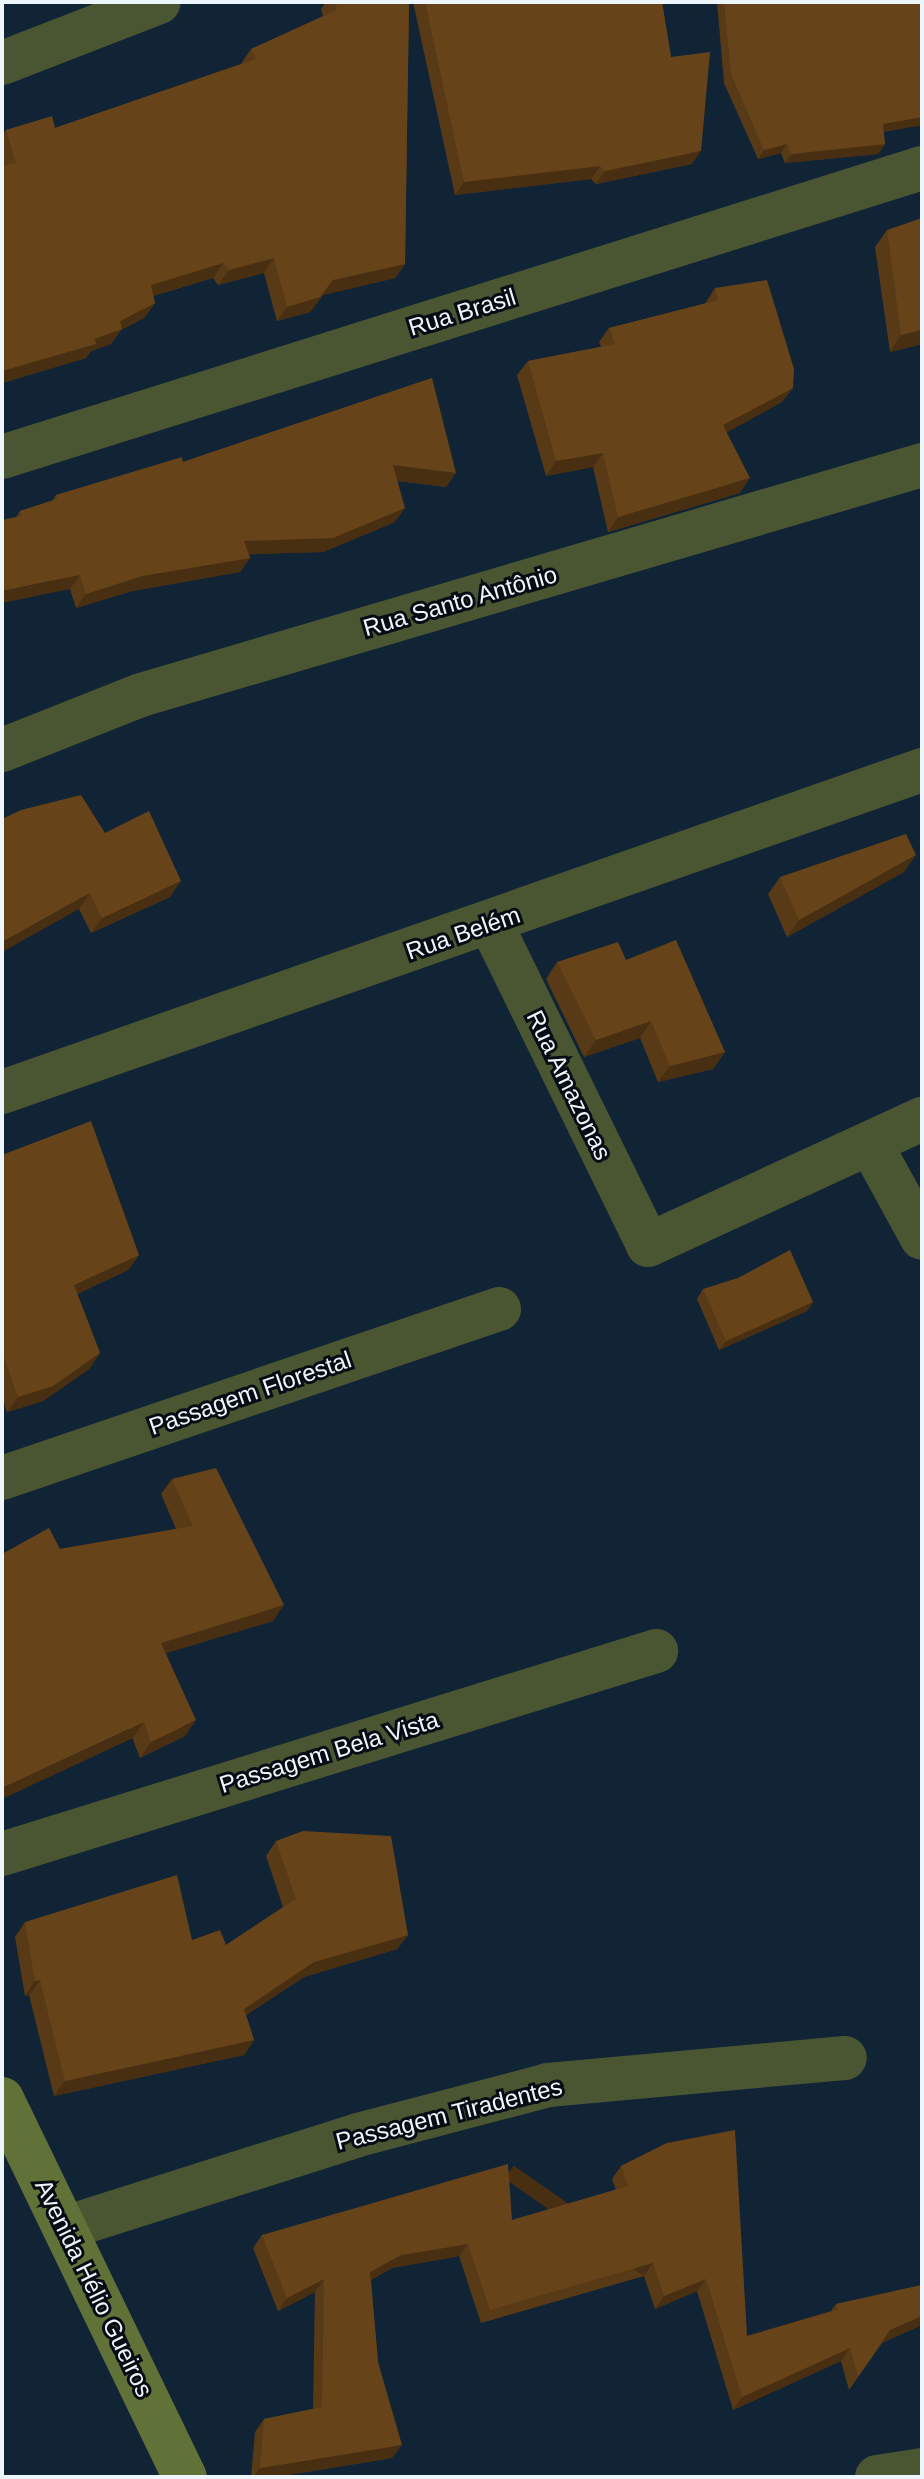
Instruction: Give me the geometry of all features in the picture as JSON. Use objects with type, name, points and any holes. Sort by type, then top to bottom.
[{"type":"main road","name":"Avenida Hélio Gueiros","points":[[2,2099],[185,2477]]},
{"type":"street","points":[[2,63],[159,2]]},
{"type":"street","name":"Rua Brasil","points":[[2,457],[922,168]]},
{"type":"street","name":"Rua Santo Antônio","points":[[2,750],[141,695],[922,465]]},
{"type":"street","name":"Rua Belém","points":[[2,1092],[491,924],[922,770]]},
{"type":"street","name":"Rua Amazonas","points":[[491,924],[648,1245],[870,1143]]},
{"type":"street","points":[[922,1119],[870,1143],[922,1238]]},
{"type":"street","name":"Passagem Florestal","points":[[2,1478],[499,1309]]},
{"type":"street","name":"Passagem Bela Vista","points":[[2,1854],[656,1651]]},
{"type":"street","name":"Passagem Tiradentes","points":[[65,2228],[358,2135],[548,2085],[845,2058]]},
{"type":"street","points":[[877,2477],[922,2470]]},
{"type":"building","points":[[334,2],[409,2],[405,264],[333,280],[320,297],[287,307],[274,258],[229,270],[223,263],[151,285],[155,303],[120,321],[122,329],[95,339],[96,344],[2,371],[2,166],[16,163],[6,130],[52,116],[55,128],[256,59],[251,49],[337,10]]},
{"type":"building","points":[[425,2],[662,2],[671,57],[710,52],[701,151],[605,171],[600,166],[464,182]]},
{"type":"building","points":[[724,2],[922,2],[922,117],[883,124],[885,144],[791,154],[787,144],[764,150],[731,74]]},
{"type":"building","points":[[922,218],[922,330],[901,335],[887,230]]},
{"type":"building","points":[[767,280],[794,369],[793,388],[723,425],[750,478],[618,517],[603,453],[556,461],[528,361],[615,344],[609,328],[718,300],[715,288]]},
{"type":"building","points":[[432,378],[456,473],[393,465],[405,508],[333,538],[244,541],[250,558],[142,576],[86,594],[80,575],[2,591],[2,520],[21,516],[20,511],[57,499],[56,495],[182,457],[183,462]]},
{"type":"building","points":[[81,795],[105,833],[149,811],[181,881],[102,918],[90,893],[2,942],[2,819],[21,810]]},
{"type":"building","points":[[906,834],[916,855],[799,920],[780,877]]},
{"type":"building","points":[[676,940],[725,1052],[670,1066],[651,1021],[596,1040],[557,962],[618,942],[626,960]]},
{"type":"building","points":[[91,1121],[139,1255],[74,1285],[100,1353],[53,1386],[18,1397],[2,1351],[2,1155]]},
{"type":"building","points":[[790,1250],[813,1302],[726,1341],[703,1289],[738,1278]]},
{"type":"building","points":[[216,1468],[284,1605],[161,1643],[196,1720],[151,1742],[144,1722],[2,1788],[2,1554],[49,1528],[60,1549],[193,1526],[172,1479]]},
{"type":"building","points":[[303,1831],[391,1836],[408,1935],[314,1962],[244,2009],[254,2040],[65,2081],[40,1980],[35,1981],[25,1922],[177,1875],[192,1940],[220,1930],[226,1945],[296,1899],[276,1841]]},
{"type":"building","points":[[735,2130],[747,2336],[838,2310],[836,2304],[922,2285],[922,2316],[890,2330],[858,2377],[850,2348],[742,2397],[706,2279],[664,2296],[653,2263],[490,2310],[468,2244],[401,2255],[370,2272],[378,2362],[402,2445],[260,2468],[264,2419],[322,2407],[324,2279],[287,2298],[262,2235],[508,2164],[512,2220],[628,2186],[621,2166],[667,2143]]}]
